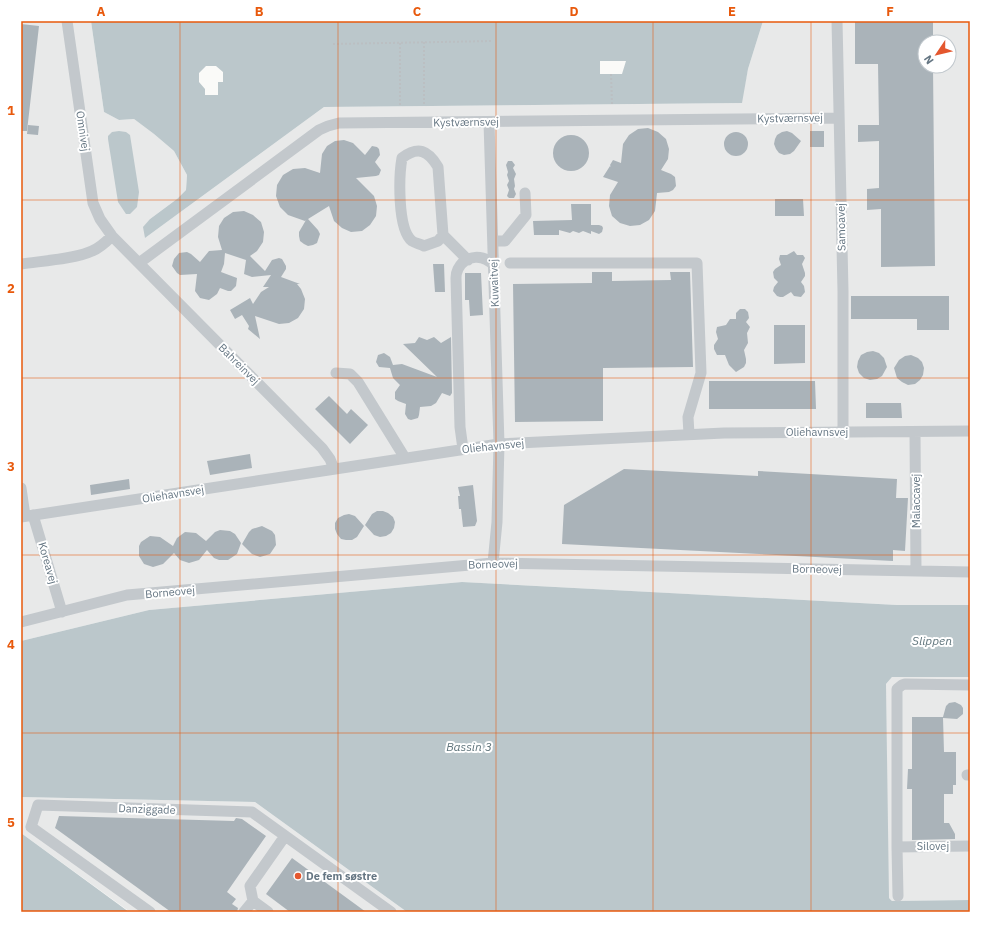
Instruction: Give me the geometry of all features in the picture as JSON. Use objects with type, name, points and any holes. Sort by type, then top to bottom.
[{"type":"street","name":"Omnivej","points":[[67,21],[93,203],[100,219],[112,236],[139,263]]},
{"type":"street","name":"Samoavej","points":[[837,21],[843,291],[843,432]]},
{"type":"street","name":"Kystværnsvej","points":[[139,263],[319,130],[339,123],[839,118]]},
{"type":"street","name":"Kuwaitvej","points":[[489,122],[499,444],[497,522],[494,563]]},
{"type":"street","points":[[443,235],[438,241],[424,246],[411,240],[405,230],[402,220],[400,171],[402,158],[411,151],[421,151],[432,157],[438,167],[443,235],[468,260]]},
{"type":"street","points":[[493,241],[504,241],[526,215],[525,193]]},
{"type":"street","points":[[21,264],[80,255],[101,246],[112,236]]},
{"type":"street","points":[[463,450],[460,427],[456,278],[458,268],[468,260],[480,257],[485,258],[494,266]]},
{"type":"street","name":"Bahreinvej","points":[[139,263],[322,448],[331,460],[334,469]]},
{"type":"street","points":[[510,263],[697,263],[701,373],[688,417],[689,434]]},
{"type":"street","points":[[336,373],[350,374],[358,382],[405,458]]},
{"type":"street","name":"Malaccavej","points":[[915,432],[916,570]]},
{"type":"street","name":"Oliehavnsvej","points":[[27,516],[499,444],[724,433],[970,432]]},
{"type":"street","name":"Koreavej","points":[[21,488],[27,516],[62,612]]},
{"type":"street","name":"Borneovej","points":[[21,622],[127,596],[494,563],[970,572]]},
{"type":"street","points":[[898,896],[897,689],[899,686],[905,684],[970,685]]},
{"type":"street","name":"Danziggade","points":[[150,912],[31,827],[38,805],[252,812],[391,912]]},
{"type":"street","points":[[268,912],[253,901],[250,886],[285,836]]},
{"type":"street","name":"Silovej","points":[[897,846],[970,846]]},
{"type":"street","points":[[244,912],[253,901]]},
{"type":"path","points":[[334,44],[492,41]]},
{"type":"path","points":[[424,42],[424,106]]},
{"type":"path","points":[[400,43],[400,107]]},
{"type":"path","points":[[611,74],[612,104]]},
{"type":"shaded area","points":[[21,21],[91,21],[104,112],[119,120],[134,119],[174,151],[187,175],[186,190],[177,199],[150,219],[145,238],[324,107],[741,103],[748,69],[763,21],[970,21],[970,605],[897,605],[462,582],[149,610],[21,641]]},
{"type":"shaded area","points":[[892,677],[970,677],[970,900],[892,901],[887,896],[886,684]]},
{"type":"shaded area","points":[[21,797],[255,802],[407,912],[130,912],[21,833]]},
{"type":"water","points":[[91,21],[763,21],[748,69],[742,103],[324,107],[145,238],[143,227],[150,219],[177,199],[186,190],[187,175],[174,151],[154,134],[134,119],[119,120],[104,112]],"holes":[[[600,61],[626,61],[622,74],[600,74]],[[206,66],[216,66],[223,72],[223,82],[218,82],[218,95],[205,95],[205,89],[199,82],[199,73]]]},
{"type":"water","points":[[112,132],[126,132],[130,135],[139,192],[137,207],[130,214],[126,214],[118,202],[108,139],[108,136]]},
{"type":"water","name":"Bassin 3","points":[[462,582],[897,605],[970,605],[970,677],[892,677],[886,684],[889,898],[892,901],[970,900],[970,912],[407,912],[255,802],[21,797],[21,641],[149,610]]},
{"type":"water","points":[[21,833],[129,912],[21,912]]},
{"type":"building","points":[[855,21],[933,21],[933,34],[917,34],[917,74],[933,74],[935,266],[881,267],[881,209],[867,210],[867,189],[879,188],[879,141],[858,142],[858,125],[879,125],[878,64],[855,64]]},
{"type":"building","points":[[21,24],[39,26],[27,131],[21,131]]},
{"type":"building","points":[[28,125],[39,126],[38,135],[27,134]]},
{"type":"building","points":[[648,128],[658,132],[666,139],[669,149],[668,159],[661,170],[675,177],[676,186],[669,192],[657,193],[655,211],[649,220],[640,225],[630,226],[620,223],[612,216],[609,206],[610,195],[618,182],[603,177],[610,166],[611,167],[610,165],[613,160],[621,163],[623,144],[629,135],[638,129]]},
{"type":"building","points":[[787,131],[792,133],[801,141],[794,151],[790,154],[784,155],[779,153],[774,144],[777,135]]},
{"type":"building","points":[[810,131],[824,131],[824,147],[810,147]]},
{"type":"building","points":[[736,132],[744,136],[748,144],[744,152],[736,156],[728,152],[724,144],[728,136]]},
{"type":"building","points":[[575,135],[584,140],[588,146],[588,160],[584,166],[575,171],[567,171],[558,166],[554,160],[553,149],[558,140],[564,136]]},
{"type":"building","points":[[344,140],[353,143],[365,155],[372,146],[379,149],[380,155],[375,162],[381,170],[379,175],[356,178],[374,196],[377,206],[376,216],[370,225],[362,231],[351,232],[342,228],[334,221],[329,206],[308,219],[320,234],[317,243],[308,246],[300,241],[299,236],[299,232],[306,220],[305,221],[288,215],[280,207],[276,196],[277,185],[283,175],[293,169],[305,168],[320,173],[322,154],[327,146],[335,141]]},
{"type":"building","points":[[508,161],[512,161],[515,165],[513,168],[516,174],[514,179],[514,189],[516,194],[514,198],[509,198],[507,196],[509,190],[507,185],[509,181],[506,165]]},
{"type":"building","points":[[775,199],[803,199],[804,216],[775,216]]},
{"type":"building","points":[[571,204],[591,204],[591,225],[602,226],[602,232],[599,234],[591,231],[591,234],[583,231],[579,233],[573,231],[570,233],[559,230],[559,235],[534,235],[533,221],[572,220]]},
{"type":"building","points":[[244,211],[253,215],[261,222],[264,232],[263,242],[257,251],[250,256],[265,271],[272,260],[279,258],[282,259],[286,269],[281,277],[300,284],[297,284],[305,299],[304,309],[298,318],[289,323],[279,324],[255,316],[260,339],[248,329],[249,326],[242,315],[235,319],[230,310],[250,298],[253,304],[261,292],[269,287],[263,287],[271,275],[252,277],[244,274],[246,260],[225,253],[224,264],[221,272],[237,278],[236,286],[231,291],[220,288],[217,294],[209,300],[200,298],[195,291],[197,274],[180,275],[172,266],[174,259],[179,253],[187,252],[200,262],[209,251],[222,250],[218,237],[219,226],[224,218],[233,212]]},
{"type":"building","points":[[794,251],[797,255],[803,255],[805,258],[802,264],[805,276],[801,282],[804,286],[805,292],[801,297],[794,296],[791,292],[783,297],[777,296],[773,291],[778,282],[774,278],[773,272],[781,265],[779,259],[780,255],[787,255]]},
{"type":"building","points":[[433,264],[444,264],[445,292],[435,292]]},
{"type":"building","points":[[592,272],[612,272],[612,281],[671,280],[670,272],[690,272],[693,367],[603,368],[603,421],[515,422],[513,284],[592,283]]},
{"type":"building","points":[[465,273],[481,273],[483,315],[470,316],[469,300],[465,300]]},
{"type":"building","points":[[851,296],[949,296],[949,330],[917,330],[917,319],[851,319]]},
{"type":"building","points":[[740,309],[745,309],[748,312],[749,318],[746,322],[750,327],[747,333],[748,343],[744,350],[746,363],[744,367],[736,372],[729,365],[725,355],[717,355],[714,345],[718,339],[716,332],[717,327],[726,325],[730,319],[736,319],[736,313]]},
{"type":"building","points":[[774,325],[805,325],[805,363],[774,364]]},
{"type":"building","points":[[419,337],[427,340],[434,337],[441,343],[451,337],[452,393],[450,396],[442,393],[436,403],[431,406],[420,407],[418,418],[411,420],[408,419],[405,414],[406,404],[395,399],[395,392],[400,385],[393,378],[390,368],[379,367],[376,362],[378,355],[384,353],[390,357],[393,365],[402,364],[437,377],[403,344],[415,343]]},
{"type":"building","points":[[873,351],[879,353],[884,358],[887,367],[882,376],[877,379],[870,380],[864,378],[859,373],[857,367],[861,355]]},
{"type":"building","points":[[911,355],[918,358],[922,362],[924,368],[923,375],[920,380],[915,384],[908,385],[897,378],[894,368],[899,360],[905,356]]},
{"type":"building","points":[[709,381],[815,381],[816,409],[709,409]]},
{"type":"building","points":[[329,396],[347,414],[351,409],[368,425],[350,444],[315,409]]},
{"type":"building","points":[[866,403],[901,403],[902,418],[866,418]]},
{"type":"building","points":[[250,454],[252,468],[210,475],[207,461]]},
{"type":"building","points":[[624,469],[758,476],[758,471],[897,479],[896,498],[908,498],[905,551],[893,550],[893,561],[562,544],[564,505]]},
{"type":"building","points":[[129,479],[130,489],[91,495],[90,485]]},
{"type":"building","points":[[473,485],[477,521],[475,526],[463,527],[461,509],[459,509],[458,496],[460,496],[458,487]]},
{"type":"building","points":[[377,511],[388,513],[393,517],[395,522],[391,533],[386,536],[380,537],[374,535],[365,525],[372,514]]},
{"type":"building","points":[[349,514],[355,516],[364,526],[357,537],[352,540],[341,539],[335,529],[335,523],[338,518]]},
{"type":"building","points":[[262,526],[272,531],[275,535],[276,545],[270,554],[260,557],[252,554],[242,544],[252,529]]},
{"type":"building","points":[[220,530],[230,531],[235,534],[241,543],[237,554],[228,560],[219,560],[214,558],[207,550],[199,560],[189,563],[180,560],[174,553],[163,564],[153,567],[144,564],[139,556],[139,546],[141,542],[150,536],[160,537],[173,546],[177,538],[185,532],[196,533],[206,541],[215,532]]},
{"type":"building","points":[[955,702],[963,708],[963,714],[957,719],[943,718],[944,752],[956,752],[956,785],[953,785],[953,794],[944,794],[944,823],[949,823],[955,834],[955,839],[912,840],[912,789],[907,789],[908,769],[912,769],[912,717],[943,717],[946,706],[949,703]]},
{"type":"building","points":[[59,816],[234,821],[236,818],[242,819],[266,836],[227,892],[236,899],[232,904],[238,908],[237,912],[171,912],[55,828]]},
{"type":"building","name":"De fem søstre","points":[[292,858],[366,912],[290,912],[266,894]]},
{"type":"place","name":"De fem søstre","points":[[298,876]]},
{"type":"water label","name":"Slippen","points":[[932,641]]}]
